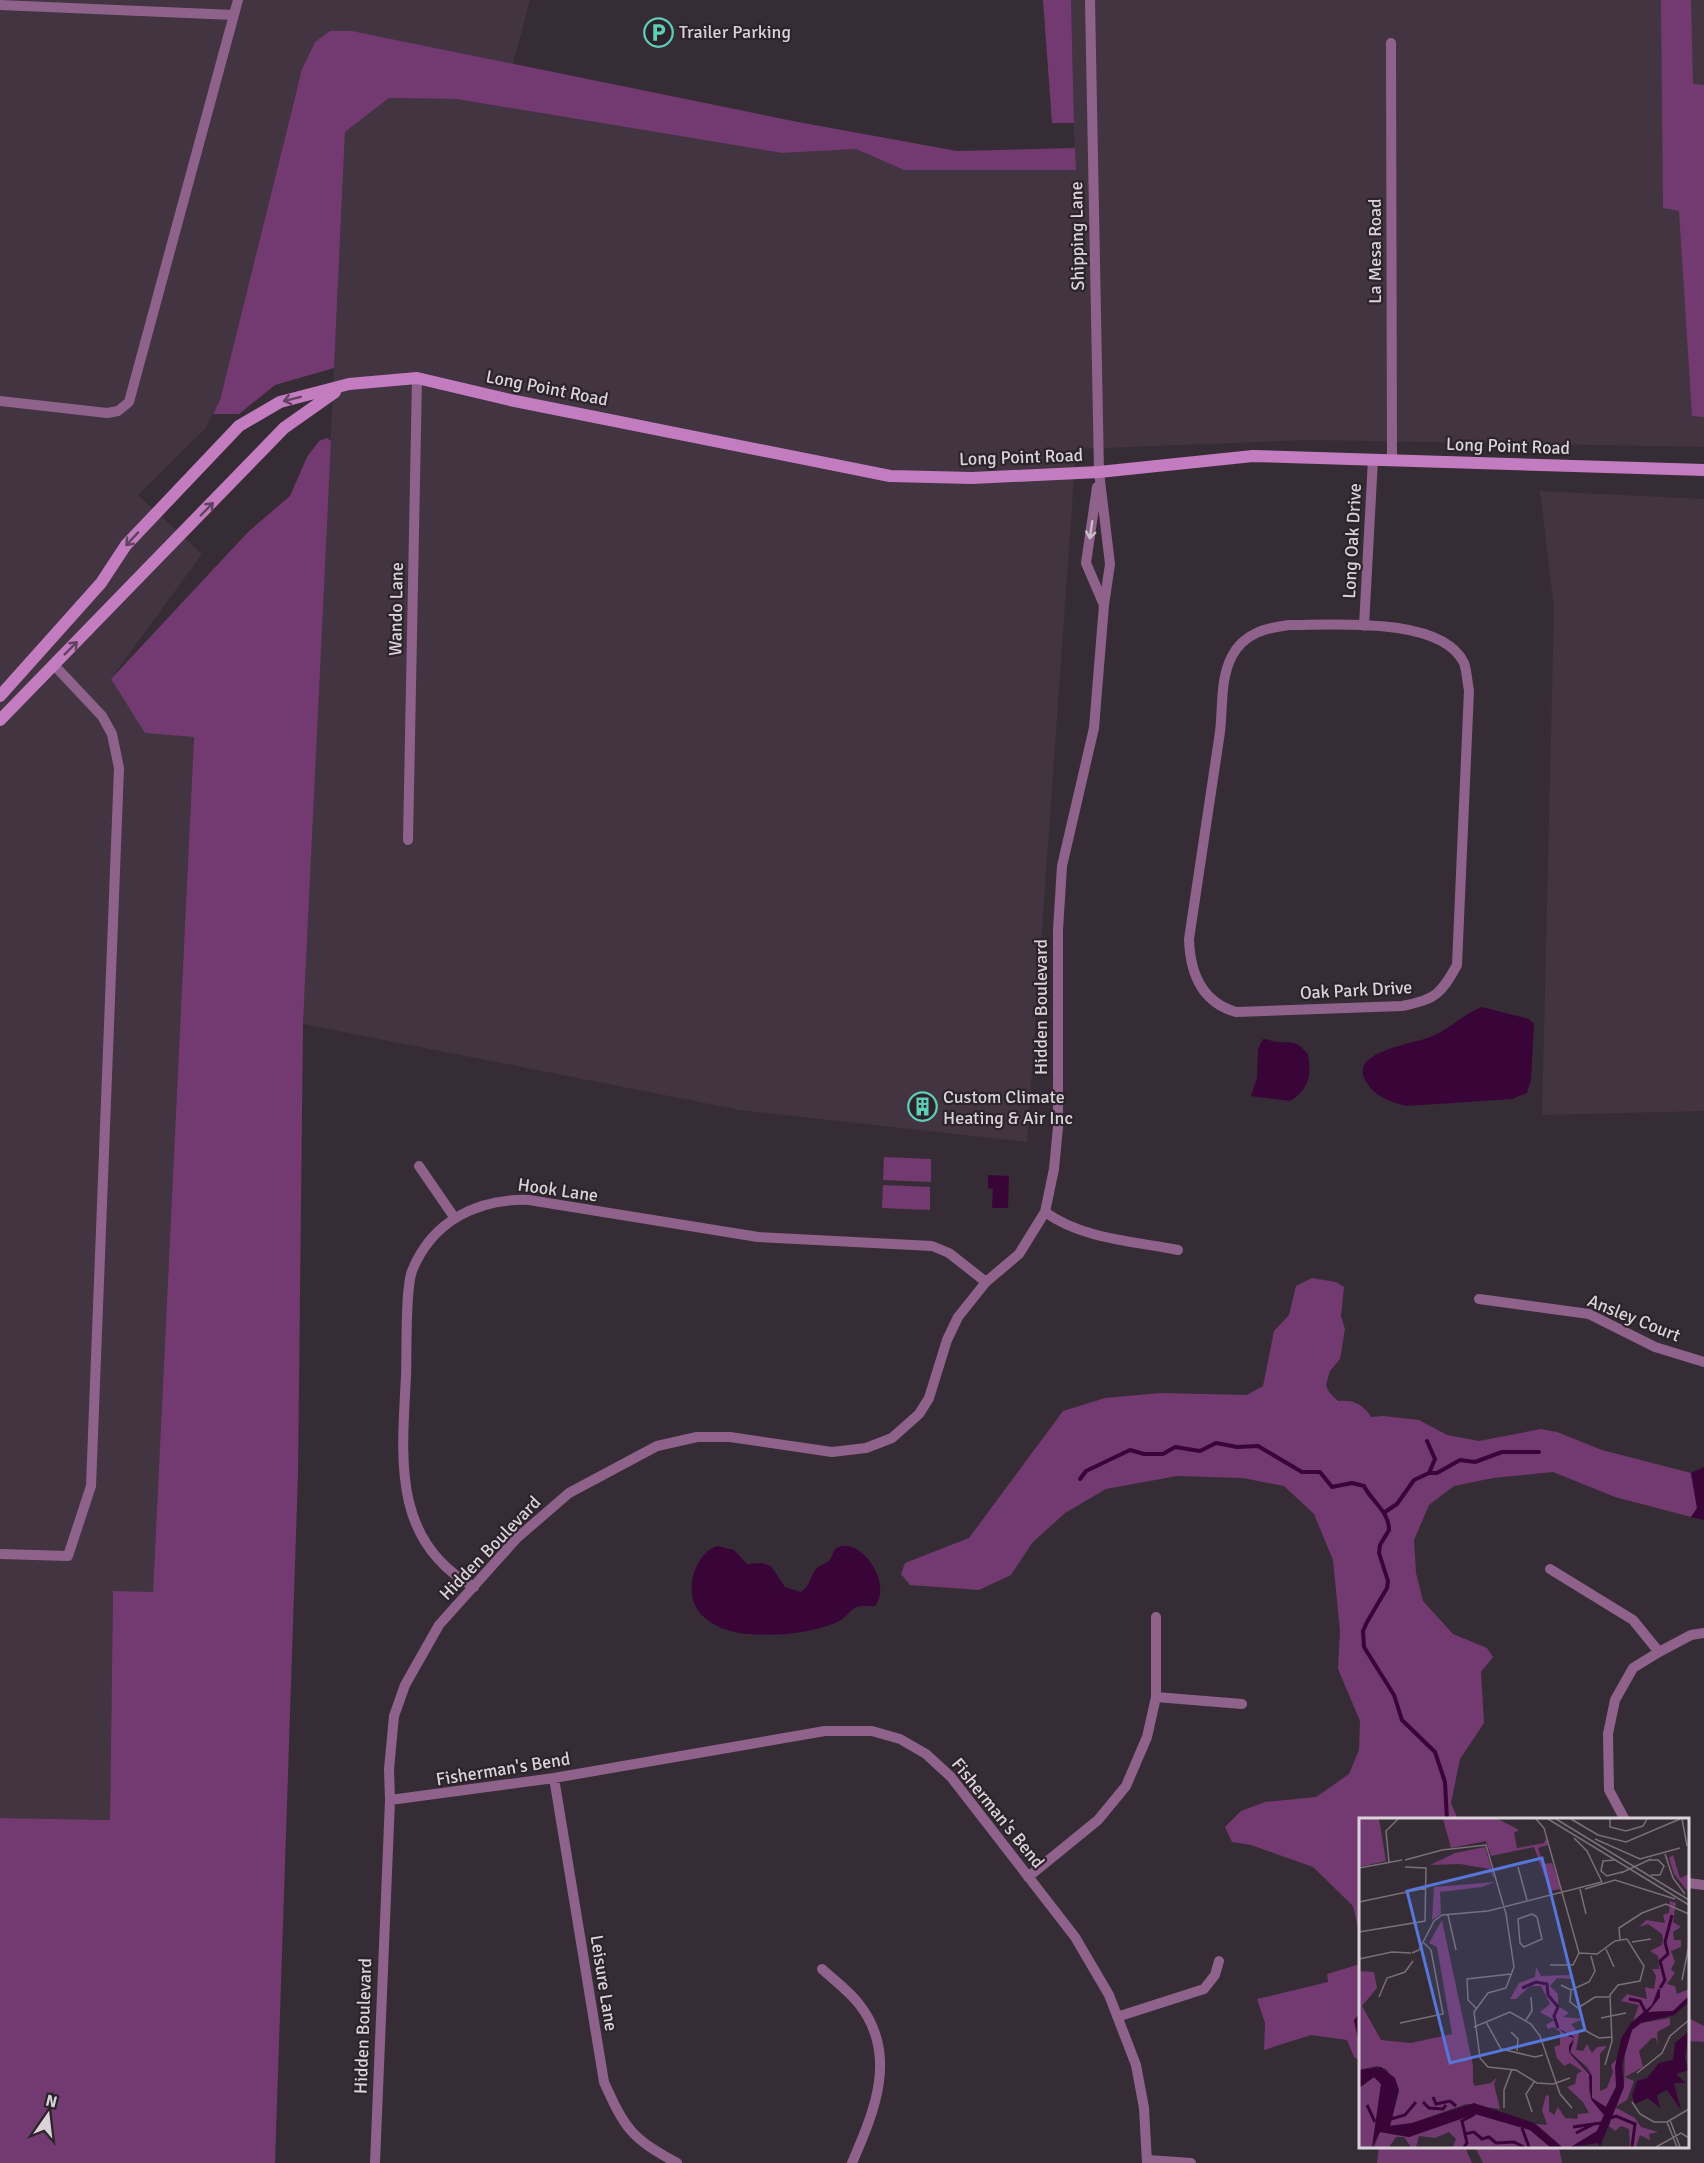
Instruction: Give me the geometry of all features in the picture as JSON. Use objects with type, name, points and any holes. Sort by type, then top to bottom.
[{"type":"main road","name":"Long Point Road","points":[[0,696],[94,591],[126,546],[239,426],[280,402],[349,384],[417,378],[510,400],[890,476],[972,478],[1099,472],[1254,456],[1704,470]]},
{"type":"main road","points":[[0,720],[284,428],[317,403],[349,384]]},
{"type":"street","points":[[0,401],[107,413],[118,411],[129,402],[238,0]]},
{"type":"street","name":"Shipping Lane","points":[[1090,0],[1099,472]]},
{"type":"street","points":[[0,5],[234,15]]},
{"type":"street","name":"La Mesa Road","points":[[1390,43],[1392,459]]},
{"type":"street","name":"Wando Lane","points":[[408,840],[417,378]]},
{"type":"street","name":"Long Oak Drive","points":[[1364,626],[1373,459]]},
{"type":"street","name":"Hidden Boulevard","points":[[1099,472],[1086,563],[1104,605]]},
{"type":"street","name":"Hidden Boulevard","points":[[375,2163],[390,1800],[389,1769],[394,1716],[405,1684],[440,1625],[518,1538],[569,1493],[623,1462],[657,1446],[697,1437],[730,1437],[832,1452],[866,1448],[892,1438],[919,1414],[928,1398],[947,1340],[958,1317],[986,1282],[1019,1254],[1045,1212],[1054,1169],[1058,1127],[1058,930],[1062,866],[1094,728],[1104,605],[1110,564],[1099,472]]},
{"type":"street","name":"Oak Park Drive","points":[[1289,625],[1364,626],[1413,630],[1442,640],[1464,663],[1469,690],[1457,965],[1444,987],[1426,1002],[1391,1007],[1236,1012],[1227,1009],[1213,1000],[1198,983],[1190,962],[1189,939],[1220,726],[1224,674],[1233,654],[1247,637],[1266,628],[1289,625]]},
{"type":"street","points":[[0,1554],[68,1556],[91,1486],[119,768],[112,734],[102,716],[54,665]]},
{"type":"street","points":[[419,1166],[454,1217]]},
{"type":"street","name":"Hook Lane","points":[[474,1587],[453,1575],[435,1557],[421,1534],[411,1516],[403,1467],[410,1280],[427,1245],[454,1217],[480,1204],[505,1199],[529,1200],[758,1237],[932,1246],[950,1253],[986,1282]]},
{"type":"street","points":[[1045,1212],[1060,1223],[1082,1232],[1178,1250]]},
{"type":"street","name":"Ansley Court","points":[[1479,1299],[1589,1314],[1655,1347],[1704,1362]]},
{"type":"street","points":[[1550,1569],[1633,1620],[1659,1652]]},
{"type":"street","points":[[1028,1877],[1098,1820],[1126,1786],[1147,1737],[1156,1697],[1156,1617]]},
{"type":"street","points":[[1623,1818],[1609,1790],[1608,1734],[1615,1700],[1633,1668],[1691,1635],[1704,1633]]},
{"type":"street","points":[[1156,1697],[1242,1704]]},
{"type":"street","name":"Fisherman's Bend","points":[[390,1800],[554,1778],[825,1731],[872,1731],[900,1739],[934,1762],[951,1777],[1075,1937],[1120,2016],[1136,2065],[1144,2108],[1148,2162]]},
{"type":"street","name":"Leisure Lane","points":[[554,1778],[604,2082],[621,2120],[645,2145],[677,2163]]},
{"type":"street","points":[[1689,1883],[1704,1885]]},
{"type":"street","points":[[1120,2016],[1204,1989],[1215,1975],[1220,1961]]},
{"type":"street","points":[[822,1968],[860,2005],[876,2038],[881,2071],[871,2120],[852,2163]]},
{"type":"street","points":[[1148,2162],[1191,2163]]},
{"type":"shaded area","points":[[0,0],[530,0],[513,64],[352,31],[315,42],[302,69],[220,400],[205,429],[138,495],[202,554],[111,679],[194,736],[153,1592],[113,1592],[110,1820],[0,1818]]},
{"type":"shaded area","points":[[1043,0],[1071,0],[1074,123],[1052,123]]},
{"type":"shaded area","points":[[1071,0],[1704,0],[1704,447],[1310,440],[1076,449],[1027,1142],[740,1110],[303,1024],[345,132],[389,98],[456,99],[782,153],[856,149],[904,170],[1075,170]]},
{"type":"shaded area","points":[[1661,0],[1691,0],[1693,84],[1704,85],[1704,417],[1692,416],[1679,211],[1663,208]]},
{"type":"shaded area","points":[[330,31],[352,31],[798,122],[957,151],[1075,148],[1076,170],[904,170],[856,149],[782,153],[456,99],[389,98],[345,132],[334,368],[275,385],[239,414],[213,414],[220,400],[302,69],[315,42]]},
{"type":"shaded area","points":[[327,438],[331,441],[303,1024],[298,1474],[275,2163],[0,2163],[0,1818],[110,1820],[113,1591],[153,1592],[194,737],[145,733],[111,679],[248,532],[290,496],[307,457],[319,441]]},
{"type":"shaded area","points":[[1540,491],[1704,499],[1704,1111],[1542,1115],[1554,608]]},
{"type":"shaded area","points":[[1482,1007],[1529,1019],[1534,1024],[1531,1079],[1527,1093],[1512,1099],[1407,1106],[1383,1098],[1368,1086],[1363,1070],[1367,1062],[1375,1055],[1437,1034]]},
{"type":"shaded area","points":[[1263,1039],[1294,1043],[1308,1054],[1310,1068],[1308,1081],[1301,1092],[1290,1101],[1251,1096],[1257,1078],[1258,1049]]},
{"type":"shaded area","points":[[884,1157],[931,1159],[931,1182],[883,1180]]},
{"type":"shaded area","points":[[988,1175],[1009,1176],[1008,1208],[992,1208],[993,1189],[988,1188]]},
{"type":"shaded area","points":[[883,1185],[930,1187],[930,1210],[882,1208]]},
{"type":"shaded area","points":[[1312,1278],[1336,1282],[1344,1287],[1341,1316],[1345,1329],[1340,1359],[1330,1371],[1326,1385],[1338,1401],[1358,1404],[1371,1417],[1419,1420],[1447,1435],[1479,1441],[1541,1429],[1557,1432],[1602,1450],[1691,1473],[1697,1508],[1691,1517],[1615,1497],[1553,1472],[1493,1478],[1454,1486],[1429,1505],[1414,1540],[1416,1573],[1423,1601],[1453,1634],[1487,1648],[1493,1657],[1481,1672],[1484,1723],[1460,1759],[1451,1803],[1458,1818],[1359,1818],[1359,1932],[1353,1906],[1313,1867],[1251,1845],[1232,1842],[1225,1827],[1241,1811],[1265,1802],[1316,1797],[1349,1774],[1359,1750],[1360,1721],[1338,1669],[1340,1631],[1333,1560],[1314,1514],[1284,1486],[1243,1478],[1177,1476],[1106,1489],[1065,1513],[1032,1543],[1011,1575],[979,1590],[910,1585],[901,1574],[905,1563],[969,1538],[1063,1411],[1105,1398],[1160,1393],[1247,1395],[1263,1386],[1274,1331],[1289,1315],[1296,1286]]},
{"type":"shaded area","points":[[1704,1467],[1704,1520],[1691,1517],[1697,1508],[1691,1473]]},
{"type":"shaded area","points":[[717,1546],[734,1550],[747,1564],[762,1563],[771,1566],[785,1587],[801,1592],[807,1587],[816,1569],[830,1560],[836,1549],[848,1546],[856,1549],[872,1564],[880,1586],[880,1596],[875,1606],[857,1607],[838,1622],[814,1630],[771,1635],[729,1631],[705,1618],[695,1605],[692,1595],[697,1565],[709,1550]]},
{"type":"shaded area","points":[[1359,1964],[1359,2060],[1354,2057],[1347,2040],[1311,2035],[1264,2050],[1265,2023],[1257,1999],[1328,1982],[1327,1974]]},
{"type":"shaded area","points":[[1689,2018],[1704,2026],[1704,2042],[1689,2041]]},
{"type":"shaded area","points":[[1379,2148],[1465,2148],[1472,2163],[1377,2163]]},
{"type":"shaded area","points":[[1476,2148],[1559,2148],[1562,2163],[1483,2163]]},
{"type":"waterway","points":[[1427,1441],[1435,1459],[1429,1473]]},
{"type":"waterway","points":[[1080,1479],[1086,1471],[1130,1450],[1144,1454],[1163,1454],[1175,1447],[1200,1451],[1216,1443],[1237,1447],[1258,1446],[1302,1472],[1320,1472],[1332,1487],[1352,1483],[1364,1486],[1386,1517],[1389,1530],[1380,1545],[1379,1553],[1388,1581],[1387,1588],[1363,1631],[1364,1647],[1394,1695],[1402,1720],[1435,1752],[1445,1782],[1447,1818]]},
{"type":"waterway","points":[[1385,1512],[1397,1504],[1414,1480],[1429,1473],[1437,1473],[1460,1460],[1475,1462],[1502,1452],[1539,1452]]},
{"type":"waterway","points":[[1359,2017],[1356,2021],[1359,2034]]},
{"type":"place","name":"Trailer Parking","points":[[658,32]]},
{"type":"place","name":"Custom Climate Heating & Air Inc","points":[[922,1107]]}]
